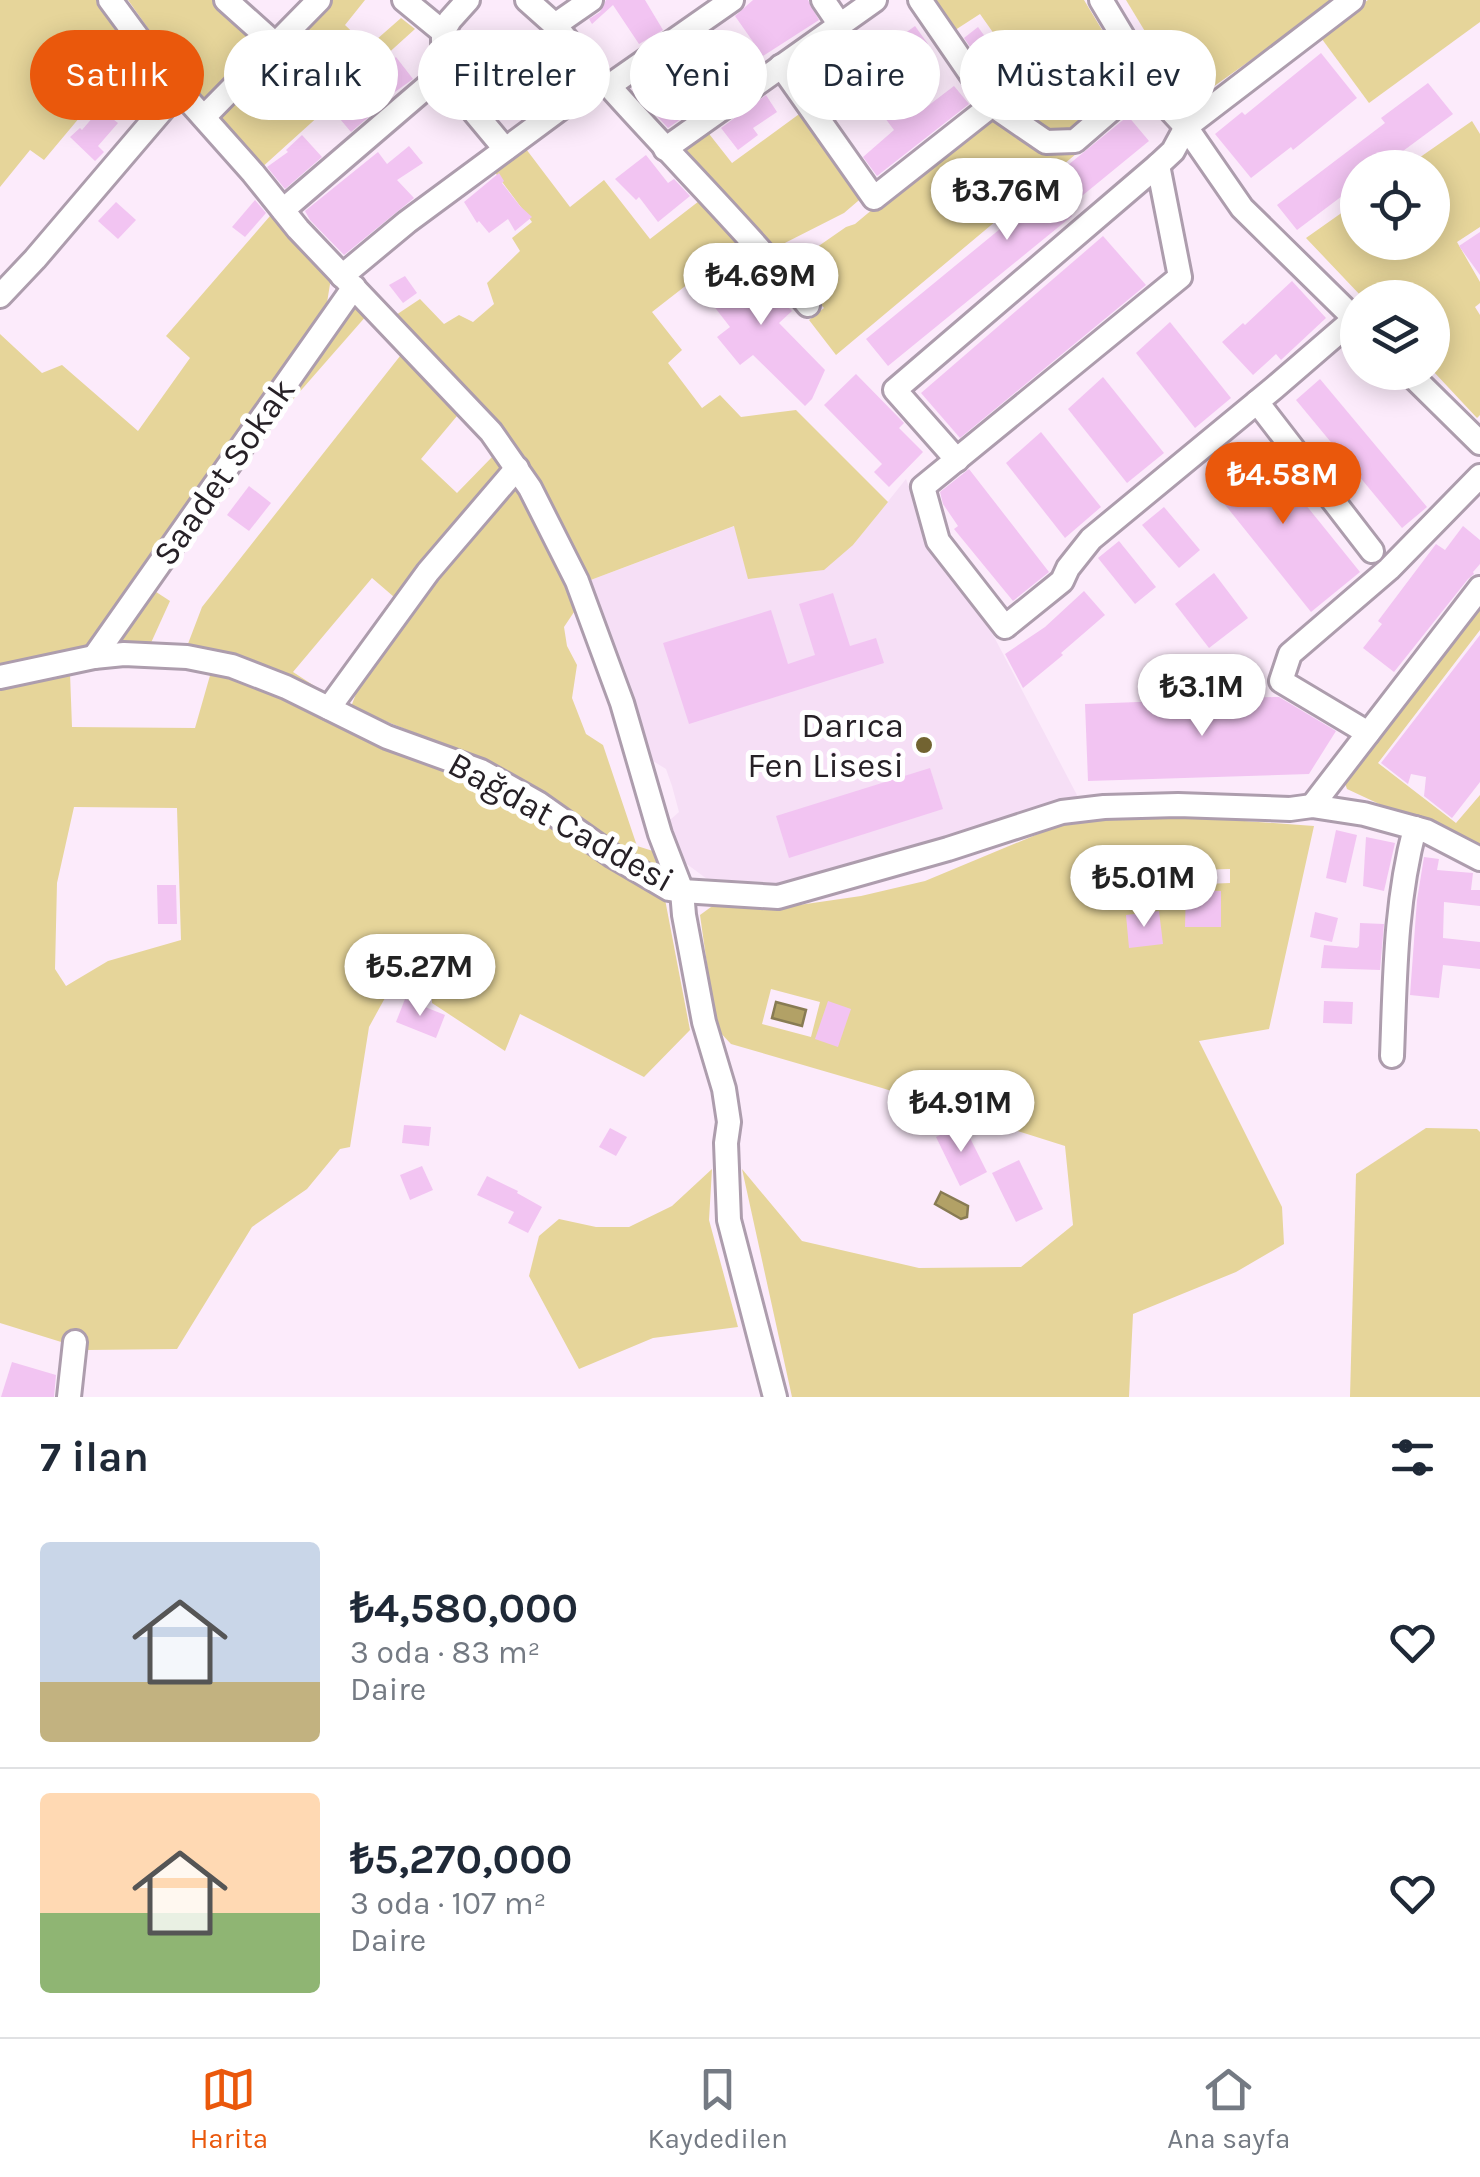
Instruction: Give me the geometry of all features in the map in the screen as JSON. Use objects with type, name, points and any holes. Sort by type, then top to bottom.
[{"type":"street","points":[[110,0],[132,30]]},
{"type":"street","points":[[226,0],[259,30]]},
{"type":"street","points":[[289,30],[319,0]]},
{"type":"street","points":[[404,0],[441,30]]},
{"type":"street","points":[[444,30],[468,0]]},
{"type":"street","points":[[526,0],[559,30]]},
{"type":"street","points":[[555,25],[591,0]]},
{"type":"street","name":"Saadet Sokak","points":[[610,79],[732,0]]},
{"type":"street","points":[[824,0],[840,25]]},
{"type":"street","points":[[664,149],[875,0]]},
{"type":"street","points":[[920,0],[960,58]]},
{"type":"street","points":[[1101,0],[1119,30]]},
{"type":"street","points":[[957,460],[895,390],[1158,166],[1173,152],[1186,126],[1352,0]]},
{"type":"street","points":[[781,66],[874,198],[972,120]]},
{"type":"street","points":[[610,90],[808,304]]},
{"type":"street","points":[[282,210],[418,94]]},
{"type":"street","points":[[224,96],[204,117],[282,210],[491,432],[550,525],[577,581],[622,703],[660,834],[682,891],[704,1022],[724,1089],[729,1122],[729,1220],[775,1397]]},
{"type":"street","points":[[0,296],[154,120]]},
{"type":"street","points":[[481,120],[504,149]]},
{"type":"street","name":"Saadet Sokak","points":[[94,657],[348,282],[407,222],[548,120]]},
{"type":"street","points":[[1015,120],[1046,142],[1074,141],[1099,120]]},
{"type":"street","points":[[1180,120],[1242,208],[1340,304]]},
{"type":"street","points":[[1158,166],[1180,277],[923,487],[938,542],[1005,627],[1062,580],[1091,540],[1340,333]]},
{"type":"street","points":[[1427,390],[1478,439]]},
{"type":"street","points":[[1257,402],[1372,551]]},
{"type":"street","points":[[329,708],[428,572],[517,468]]},
{"type":"street","points":[[1368,733],[1281,681],[1290,654],[1389,569],[1480,476]]},
{"type":"street","points":[[1312,806],[1480,588]]},
{"type":"street","name":"Bağdat Caddesi","points":[[0,677],[124,654],[187,657],[232,666],[286,687],[388,737],[481,772],[538,803],[613,856],[670,889],[682,891],[778,897],[1062,812],[1104,807],[1312,806],[1364,814],[1426,831],[1480,859]]},
{"type":"street","points":[[1392,1056],[1397,923],[1415,828]]},
{"type":"street","points":[[69,1397],[75,1342]]},
{"type":"shaded area","points":[[0,0],[101,0],[123,30],[30,30],[30,120],[77,120],[44,160],[30,150],[0,187]]},
{"type":"shaded area","points":[[128,0],[218,0],[249,30],[224,30],[224,86],[208,103],[204,99],[204,30],[149,30]]},
{"type":"shaded area","points":[[328,0],[365,0],[345,25],[350,30],[299,30]]},
{"type":"shaded area","points":[[925,0],[1084,0],[1102,30],[991,30],[980,14],[949,34]]},
{"type":"shaded area","points":[[1126,0],[1335,0],[1216,85],[1216,30],[1144,30]]},
{"type":"shaded area","points":[[1368,0],[1480,0],[1480,22],[1369,103],[1319,35]]},
{"type":"shaded area","points":[[401,18],[415,29],[398,44],[398,30],[387,30]]},
{"type":"shaded area","points":[[224,109],[224,120],[314,120],[259,170],[219,120]]},
{"type":"shaded area","points":[[791,120],[808,120],[865,195],[844,213],[773,249],[678,149],[706,130],[732,163]]},
{"type":"shaded area","points":[[1026,120],[1087,120],[1070,136],[1051,137]]},
{"type":"shaded area","points":[[978,121],[997,121],[1041,151],[1076,154],[836,355],[809,320],[824,308],[787,268],[855,224]]},
{"type":"shaded area","points":[[1472,121],[1480,134],[1480,227],[1457,242],[1480,282],[1480,303],[1475,307],[1480,315],[1477,418],[1450,389],[1450,280],[1346,280],[1306,238],[1340,214],[1340,260],[1450,260],[1450,150],[1430,150]]},
{"type":"shaded area","points":[[523,145],[570,207],[604,180],[650,239],[703,198],[743,241],[652,312],[682,350],[668,363],[702,408],[720,395],[741,417],[796,410],[888,502],[853,545],[824,570],[748,579],[734,526],[588,581],[393,317],[420,299],[444,324],[459,315],[473,322],[494,304],[487,283],[520,251],[512,238],[532,222],[491,167]]},
{"type":"shaded area","points":[[270,216],[331,278],[325,315],[91,647],[0,666],[0,334],[42,373],[62,365],[138,431],[190,358],[166,336]]},
{"type":"shaded area","points":[[354,305],[367,315],[247,452]]},
{"type":"shaded area","points":[[404,351],[457,416],[421,459],[457,493],[493,456],[505,475],[401,603],[372,578],[293,672],[316,687],[312,691],[186,649],[202,607]]},
{"type":"shaded area","points":[[906,479],[931,547],[991,631],[1078,797],[774,887],[767,882],[707,879],[680,859],[670,820],[679,812],[672,786],[666,769],[648,758],[588,581],[735,526],[853,545]]},
{"type":"shaded area","points":[[511,482],[548,544],[574,612],[564,627],[567,646],[577,665],[572,698],[586,734],[603,745],[637,846],[653,851],[658,860],[654,865],[627,854],[476,758],[351,707],[360,683],[423,592]]},
{"type":"shaded area","points":[[150,588],[170,601],[150,645],[118,643],[115,635]]},
{"type":"shaded area","points":[[1480,596],[1480,630],[1378,763],[1456,823],[1480,795],[1480,851],[1347,789],[1342,775]]},
{"type":"shaded area","points":[[211,672],[267,689],[497,786],[664,894],[690,1030],[644,1077],[520,1014],[505,1051],[432,1003],[432,975],[408,956],[369,1027],[350,1147],[340,1149],[307,1189],[252,1227],[177,1349],[87,1350],[0,1323],[0,688],[70,673],[72,727],[195,728]],"holes":[[[74,807],[177,808],[181,940],[108,961],[66,986],[55,969],[57,883]]]},
{"type":"shaded area","points":[[1118,817],[1314,826],[1269,1029],[1199,1041],[1282,1207],[1284,1244],[1236,1272],[1133,1314],[1129,1397],[792,1397],[742,1169],[802,1241],[919,1268],[1021,1267],[1073,1225],[1065,1146],[731,1044],[716,1028],[700,915],[711,907],[799,905],[925,881],[1062,824]],"holes":[[[1230,869],[1230,883],[1178,885],[1179,909],[1151,910],[1150,871]],[[771,989],[820,1002],[811,1037],[762,1024]]]},
{"type":"shaded area","points":[[776,1002],[806,1010],[802,1026],[772,1018]]},
{"type":"shaded area","points":[[1426,1128],[1480,1132],[1480,1397],[1350,1397],[1356,1174]]},
{"type":"shaded area","points":[[712,1169],[709,1220],[738,1327],[653,1338],[579,1369],[529,1276],[539,1236],[559,1219],[596,1227],[629,1227],[672,1206]]},
{"type":"shaded area","points":[[941,1192],[968,1206],[967,1217],[961,1219],[935,1204]]},
{"type":"building","points":[[606,0],[645,0],[663,30],[630,30],[613,5],[592,24],[589,19],[600,12]]},
{"type":"building","points":[[753,0],[808,0],[819,20],[803,30],[787,30],[787,41],[767,53],[767,30],[745,30],[735,16]]},
{"type":"building","points":[[1321,53],[1357,98],[1251,178],[1215,134],[1242,112],[1245,115]]},
{"type":"building","points":[[398,60],[413,79],[398,90]]},
{"type":"building","points":[[1428,83],[1453,114],[1404,150],[1349,150],[1385,123],[1381,118]]},
{"type":"building","points":[[954,86],[960,93],[960,111],[877,176],[863,157],[894,130],[886,120],[940,120],[940,97]]},
{"type":"building","points":[[767,97],[777,112],[767,119]]},
{"type":"building","points":[[91,120],[118,123],[98,146],[104,152],[95,161],[70,137]]},
{"type":"building","points":[[341,120],[365,120],[351,132]]},
{"type":"building","points":[[661,120],[679,120],[668,128]]},
{"type":"building","points":[[732,120],[765,120],[753,128],[758,135],[738,150],[721,128]]},
{"type":"building","points":[[1123,120],[1131,120],[1149,141],[1066,209],[1072,216],[888,366],[866,339],[1039,197],[1035,192]]},
{"type":"building","points":[[302,135],[322,157],[285,189],[267,167],[288,152]]},
{"type":"building","points":[[409,146],[423,163],[397,180],[414,198],[344,255],[305,211],[378,152],[387,164]]},
{"type":"building","points":[[646,155],[668,183],[674,179],[690,196],[658,222],[639,197],[636,200],[615,179]]},
{"type":"building","points":[[1340,157],[1340,198],[1297,230],[1277,205]]},
{"type":"building","points":[[499,173],[502,183],[532,217],[515,231],[508,219],[489,233],[477,223],[464,202]]},
{"type":"building","points":[[255,200],[266,213],[245,237],[232,227]]},
{"type":"building","points":[[116,202],[136,220],[118,239],[98,221]]},
{"type":"building","points":[[1480,232],[1480,275],[1459,246]]},
{"type":"building","points":[[1103,236],[1146,285],[960,438],[921,393]]},
{"type":"building","points":[[744,254],[792,311],[779,323],[825,370],[805,406],[753,355],[740,365],[717,337],[730,327],[699,287]]},
{"type":"building","points":[[405,276],[417,293],[403,303],[389,285]]},
{"type":"building","points":[[1292,281],[1326,318],[1281,360],[1276,354],[1253,375],[1222,342]]},
{"type":"building","points":[[1170,322],[1231,398],[1195,428],[1136,353]]},
{"type":"building","points":[[856,374],[904,423],[899,428],[923,452],[889,487],[874,472],[882,464],[824,405]]},
{"type":"building","points":[[1103,377],[1164,453],[1127,483],[1068,409]]},
{"type":"building","points":[[1320,379],[1427,507],[1402,528],[1296,400]]},
{"type":"building","points":[[1041,432],[1101,507],[1065,538],[1006,463]]},
{"type":"building","points":[[1255,442],[1360,572],[1311,612],[1206,481]]},
{"type":"building","points":[[969,469],[1049,572],[1013,601],[954,529],[958,526],[943,504],[940,492]]},
{"type":"building","points":[[249,486],[271,503],[249,531],[227,515]]},
{"type":"building","points":[[1164,507],[1200,550],[1179,568],[1142,525]]},
{"type":"building","points":[[1463,526],[1480,540],[1480,564],[1394,672],[1363,648],[1382,624],[1378,621],[1436,544],[1445,550]]},
{"type":"building","points":[[1119,541],[1156,587],[1135,604],[1098,558]]},
{"type":"building","points":[[1214,573],[1248,618],[1209,648],[1175,604]]},
{"type":"building","points":[[1084,591],[1105,615],[1023,688],[1005,654],[1045,627]]},
{"type":"building","points":[[833,593],[850,646],[876,638],[884,663],[689,724],[663,643],[771,610],[788,664],[815,655],[799,604]]},
{"type":"building","points":[[1480,635],[1480,782],[1452,818],[1424,796],[1426,777],[1411,774],[1408,784],[1381,763]]},
{"type":"building","points":[[1279,697],[1336,731],[1309,774],[1088,781],[1085,704]]},
{"type":"building","points":[[930,768],[943,809],[789,858],[776,816]]},
{"type":"building","points":[[1336,830],[1357,835],[1346,883],[1326,878]]},
{"type":"building","points":[[1366,837],[1395,843],[1384,891],[1363,886]]},
{"type":"building","points":[[1424,857],[1439,859],[1437,870],[1473,873],[1471,890],[1480,890],[1480,906],[1444,902],[1443,938],[1480,942],[1480,969],[1443,965],[1439,998],[1410,995]]},
{"type":"building","points":[[157,885],[176,885],[177,924],[158,924]]},
{"type":"building","points":[[1186,890],[1221,891],[1221,927],[1185,927]]},
{"type":"building","points":[[1159,911],[1163,944],[1129,948],[1126,915]]},
{"type":"building","points":[[1315,912],[1338,918],[1332,942],[1310,937]]},
{"type":"building","points":[[1360,923],[1384,924],[1380,970],[1321,968],[1324,945],[1359,946]]},
{"type":"building","points":[[405,999],[445,1015],[436,1038],[396,1022]]},
{"type":"building","points":[[828,1001],[851,1009],[838,1047],[815,1039]]},
{"type":"building","points":[[1324,1001],[1353,1002],[1352,1024],[1323,1023]]},
{"type":"building","points":[[963,1124],[987,1172],[960,1186],[936,1137]]},
{"type":"building","points":[[404,1125],[431,1127],[429,1146],[402,1143]]},
{"type":"building","points":[[610,1128],[627,1137],[616,1156],[599,1147]]},
{"type":"building","points":[[1019,1160],[1043,1209],[1016,1222],[992,1173]]},
{"type":"building","points":[[422,1166],[433,1190],[410,1200],[400,1175]]},
{"type":"building","points":[[487,1176],[542,1207],[528,1233],[508,1223],[514,1212],[477,1195]]},
{"type":"building","points":[[12,1362],[56,1375],[54,1397],[1,1397]]},
{"type":"place","name":"Darıca Fen Lisesi","points":[[924,745]]}]
